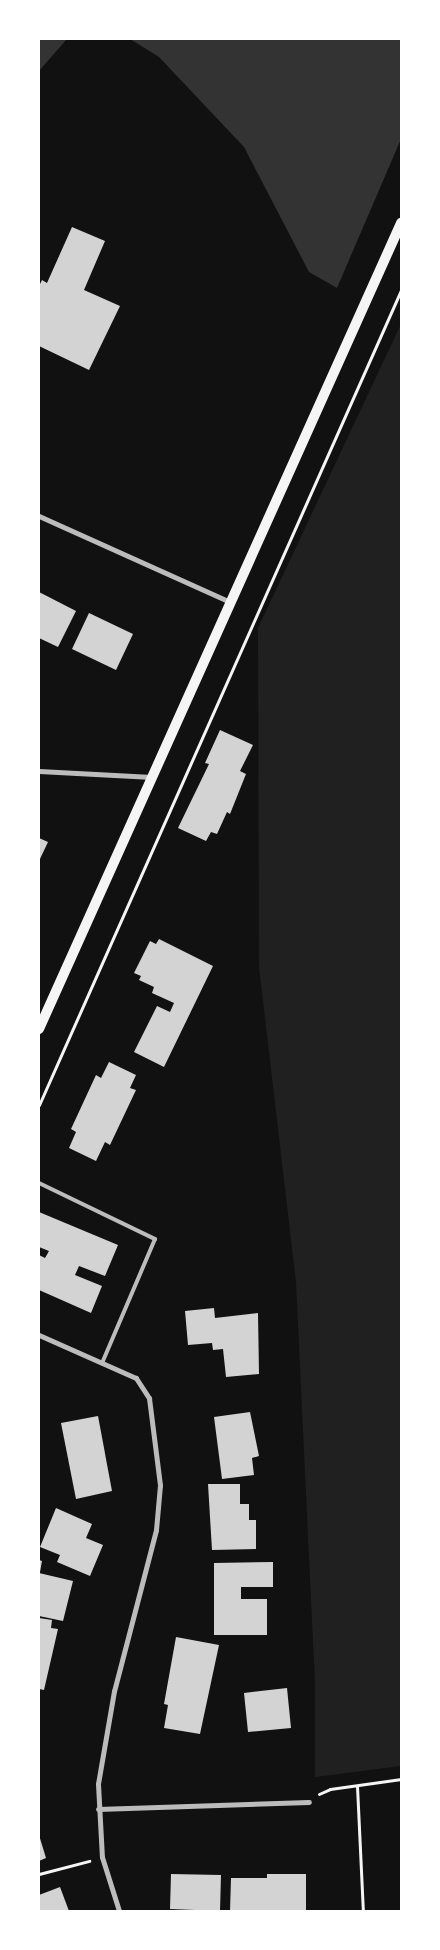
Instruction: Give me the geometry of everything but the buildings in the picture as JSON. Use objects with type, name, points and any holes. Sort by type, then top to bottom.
[{"type":"main road","points":[[39,1029],[401,223]]},
{"type":"street","points":[[39,516],[230,602]]},
{"type":"street","points":[[39,771],[152,777]]},
{"type":"street","points":[[39,1335],[103,1361],[136,1378],[149,1398],[160,1484],[156,1530],[101,1759],[98,1809],[102,1857],[119,1911]]},
{"type":"street","points":[[98,1809],[309,1802]]},
{"type":"lane","points":[[39,1183],[155,1239],[103,1361]]},
{"type":"path","points":[[39,1105],[401,290]]},
{"type":"path","points":[[309,1802],[323,1790],[401,1779]]},
{"type":"path","points":[[357,1786],[363,1911]]},
{"type":"path","points":[[39,1874],[102,1857]]},
{"type":"shaded area","points":[[39,39],[67,39],[39,71]]},
{"type":"shaded area","points":[[130,39],[401,39],[401,139],[337,288],[309,272],[244,147],[159,57]]},
{"type":"shaded area","points":[[401,324],[401,1766],[315,1777],[315,1684],[296,1282],[259,967],[258,628]]}]
